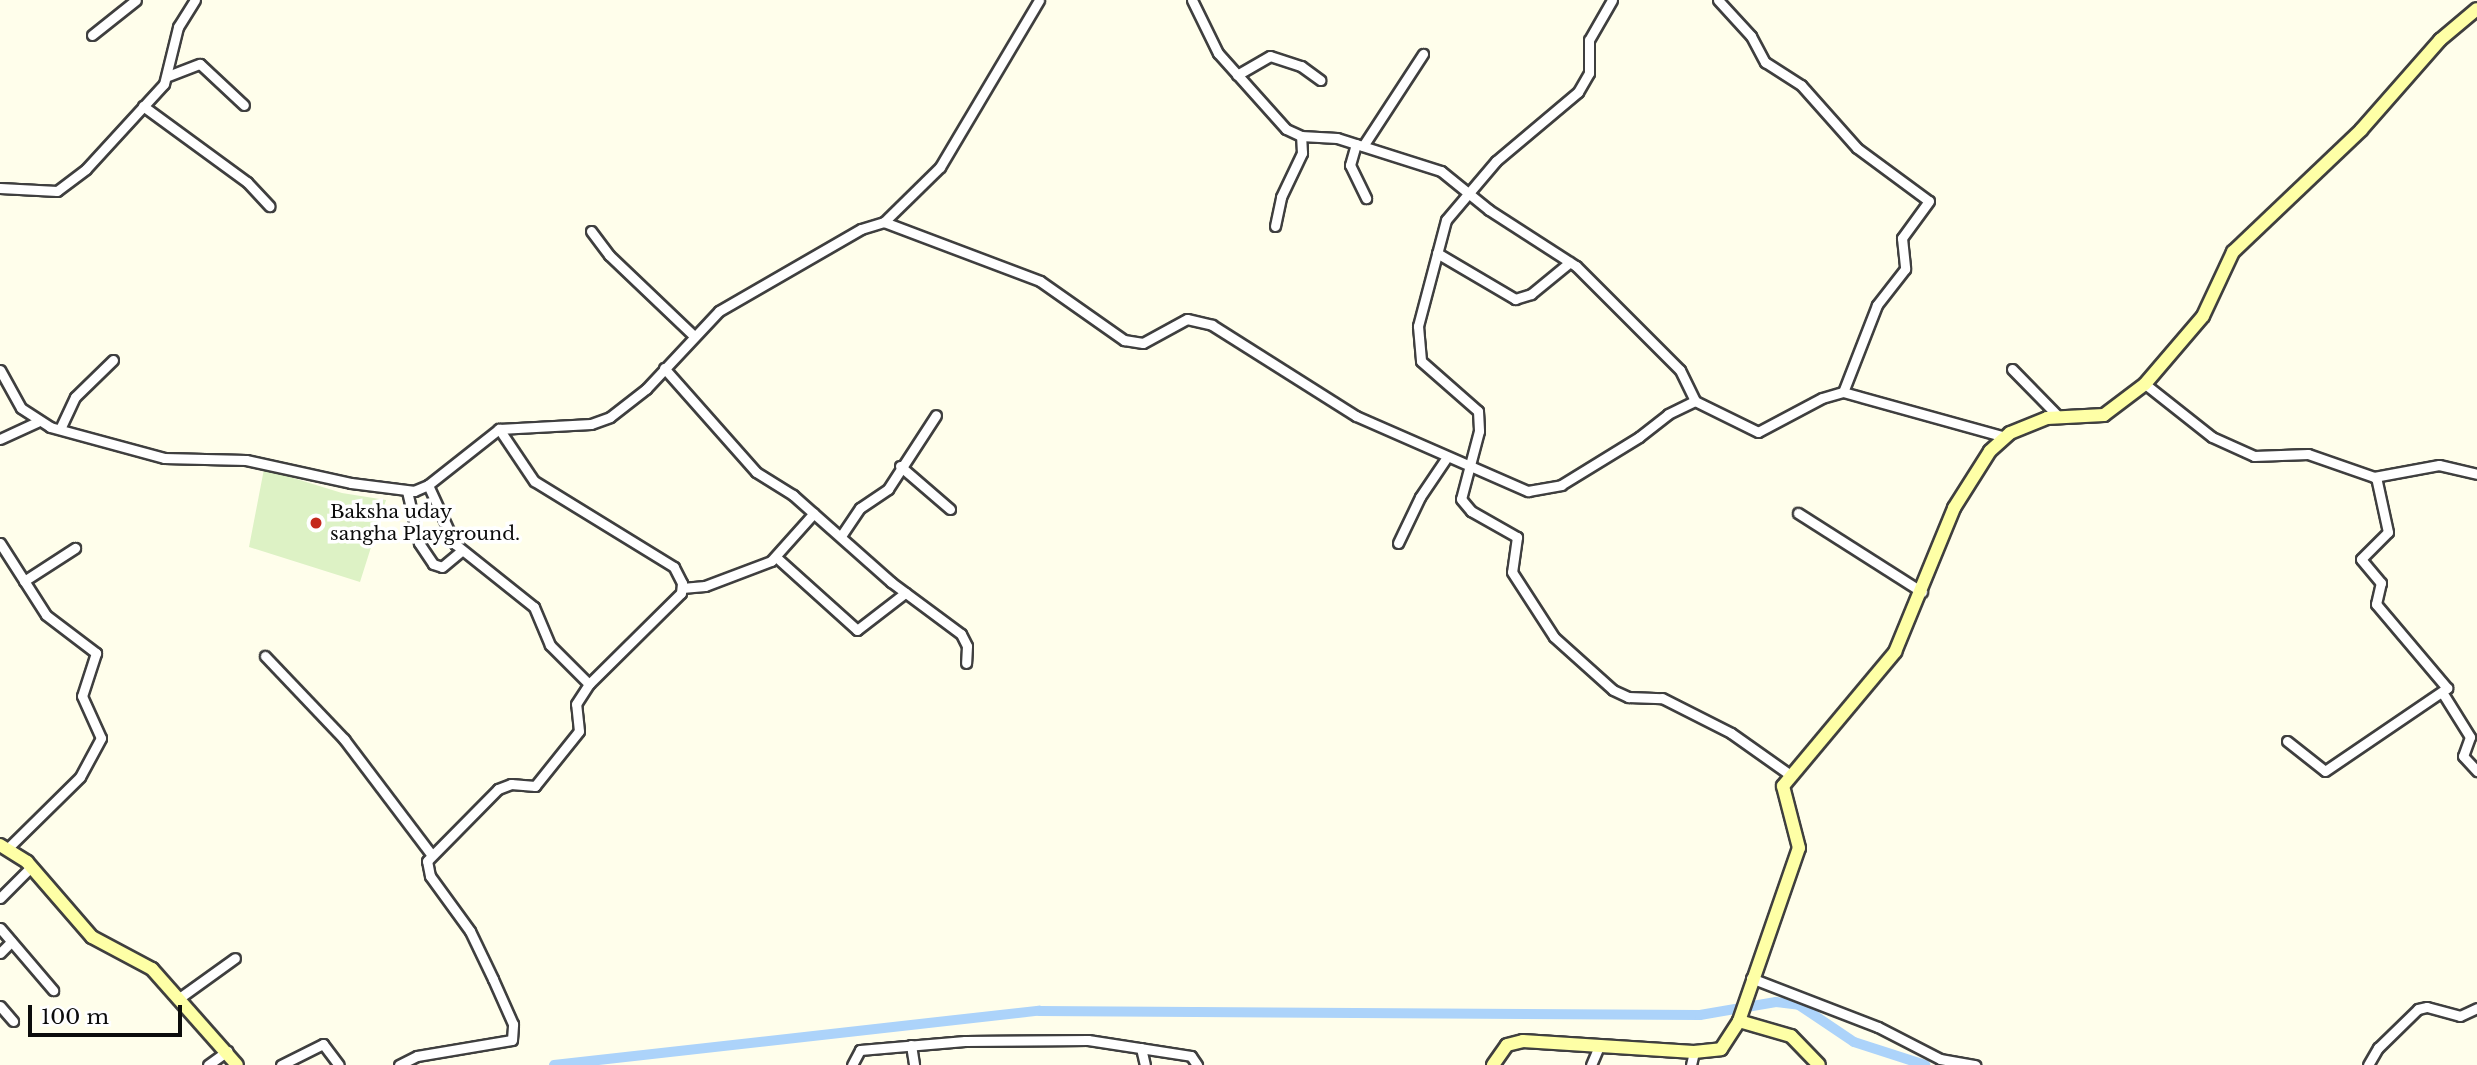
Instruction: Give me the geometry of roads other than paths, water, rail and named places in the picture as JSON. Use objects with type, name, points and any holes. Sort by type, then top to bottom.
[{"type":"street","points":[[92,35],[136,0]]},
{"type":"street","points":[[0,370],[21,408],[37,422],[164,458],[246,460],[407,491],[428,485],[499,429],[591,424],[610,417],[635,400],[694,336],[729,305],[861,229],[884,222],[944,161],[1040,0]]},
{"type":"street","points":[[1192,0],[1218,53],[1286,129],[1301,136],[1360,145],[1441,171],[1570,262],[1680,370],[1695,401],[1758,432],[1822,398],[1843,393],[2005,437]]},
{"type":"street","points":[[1612,0],[1589,40],[1589,73],[1578,92],[1496,160],[1446,220],[1418,326],[1421,362],[1478,411],[1479,432],[1467,466],[1461,499],[1471,510],[1517,537],[1511,572],[1554,637],[1613,690],[1628,696],[1662,698],[1731,733],[1789,774]]},
{"type":"street","points":[[1718,0],[1751,36],[1765,62],[1801,85],[1857,148],[1929,201],[1902,238],[1905,269],[1877,305],[1843,393]]},
{"type":"street","points":[[168,76],[175,36],[192,1]]},
{"type":"street","points":[[1493,1065],[1514,1042],[1599,1046],[1693,1059],[1721,1049],[1740,1016],[1750,981],[1799,848],[1797,828],[1782,795],[1789,774],[1895,652],[1960,496],[2005,437],[2058,416],[2104,415],[2145,384],[2203,316],[2233,252],[2361,130],[2440,40],[2477,9]]},
{"type":"street","points":[[1366,198],[1350,165],[1360,145],[1423,54]]},
{"type":"street","points":[[1237,75],[1274,56],[1301,66],[1320,80]]},
{"type":"street","points":[[0,188],[40,192],[65,188],[168,76],[200,64],[244,104]]},
{"type":"street","points":[[143,106],[247,182],[269,206]]},
{"type":"street","points":[[1275,226],[1281,197],[1302,153],[1301,136]]},
{"type":"street","points":[[884,222],[1040,281],[1124,340],[1143,343],[1187,318],[1212,325],[1344,409],[1518,489],[1552,488],[1593,467],[1668,414],[1695,401]]},
{"type":"street","points":[[591,231],[609,255],[694,336]]},
{"type":"street","points":[[1437,253],[1515,299],[1531,294],[1570,262]]},
{"type":"street","points":[[60,429],[75,397],[113,360]]},
{"type":"street","points":[[664,369],[756,472],[814,513],[905,593],[961,634],[967,646],[967,663]]},
{"type":"street","points":[[2012,369],[2058,416]]},
{"type":"street","points":[[2145,384],[2231,448],[2269,458],[2308,454],[2376,477],[2439,465],[2477,474]]},
{"type":"street","points":[[841,536],[860,508],[888,489],[900,466],[936,415]]},
{"type":"street","points":[[0,439],[37,422]]},
{"type":"street","points":[[499,429],[534,481],[674,567],[682,588]]},
{"type":"street","points":[[1398,543],[1420,497],[1447,457]]},
{"type":"street","points":[[900,466],[950,509]]},
{"type":"street","points":[[2287,741],[2325,771],[2448,686],[2377,606],[2381,583],[2362,561],[2388,532],[2376,477]]},
{"type":"street","points":[[428,485],[441,520],[461,551],[534,607],[550,645],[589,684]]},
{"type":"street","points":[[407,491],[419,543],[433,564],[442,567],[461,551]]},
{"type":"street","points":[[399,1065],[417,1056],[506,1044],[514,1033],[470,931],[430,876],[427,861],[431,854],[498,789],[511,784],[528,788],[541,779],[579,731],[576,704],[589,684],[650,628],[682,588],[705,586],[776,557],[814,513]]},
{"type":"street","points":[[1798,513],[1922,592]]},
{"type":"street","points":[[0,543],[46,615],[96,653],[82,696],[101,738],[80,777],[4,846],[31,867],[92,937],[152,970],[237,1065]]},
{"type":"street","points":[[24,581],[75,548]]},
{"type":"street","points":[[776,557],[857,630],[905,593]]},
{"type":"street","points":[[265,656],[344,739],[431,854]]},
{"type":"street","points":[[2442,692],[2470,737],[2462,756],[2477,771]]},
{"type":"street","points":[[0,898],[31,867]]},
{"type":"street","points":[[0,928],[53,990]]},
{"type":"street","points":[[0,953],[11,942]]},
{"type":"street","points":[[178,999],[235,958]]},
{"type":"street","points":[[1750,981],[1878,1027],[1940,1059],[1975,1065]]},
{"type":"street","points":[[0,1006],[13,1021]]},
{"type":"street","points":[[2368,1065],[2378,1048],[2418,1009],[2427,1007],[2460,1016],[2477,1008]]},
{"type":"street","points":[[1740,1016],[1791,1036],[1819,1065]]},
{"type":"street","points":[[852,1065],[860,1050],[911,1045],[1087,1040],[1191,1056],[1197,1065]]},
{"type":"street","points":[[281,1065],[323,1044],[340,1065]]},
{"type":"street","points":[[911,1045],[914,1065]]},
{"type":"street","points":[[1591,1065],[1599,1046]]},
{"type":"street","points":[[1141,1048],[1144,1065]]},
{"type":"street","points":[[208,1065],[227,1051]]},
{"type":"waterway","points":[[554,1065],[1039,1011],[1700,1015],[1776,1002],[1799,1005],[1854,1042],[1925,1065]]},
{"type":"place","name":"Baksha uday sangha Playground.","points":[[316,523]]}]
